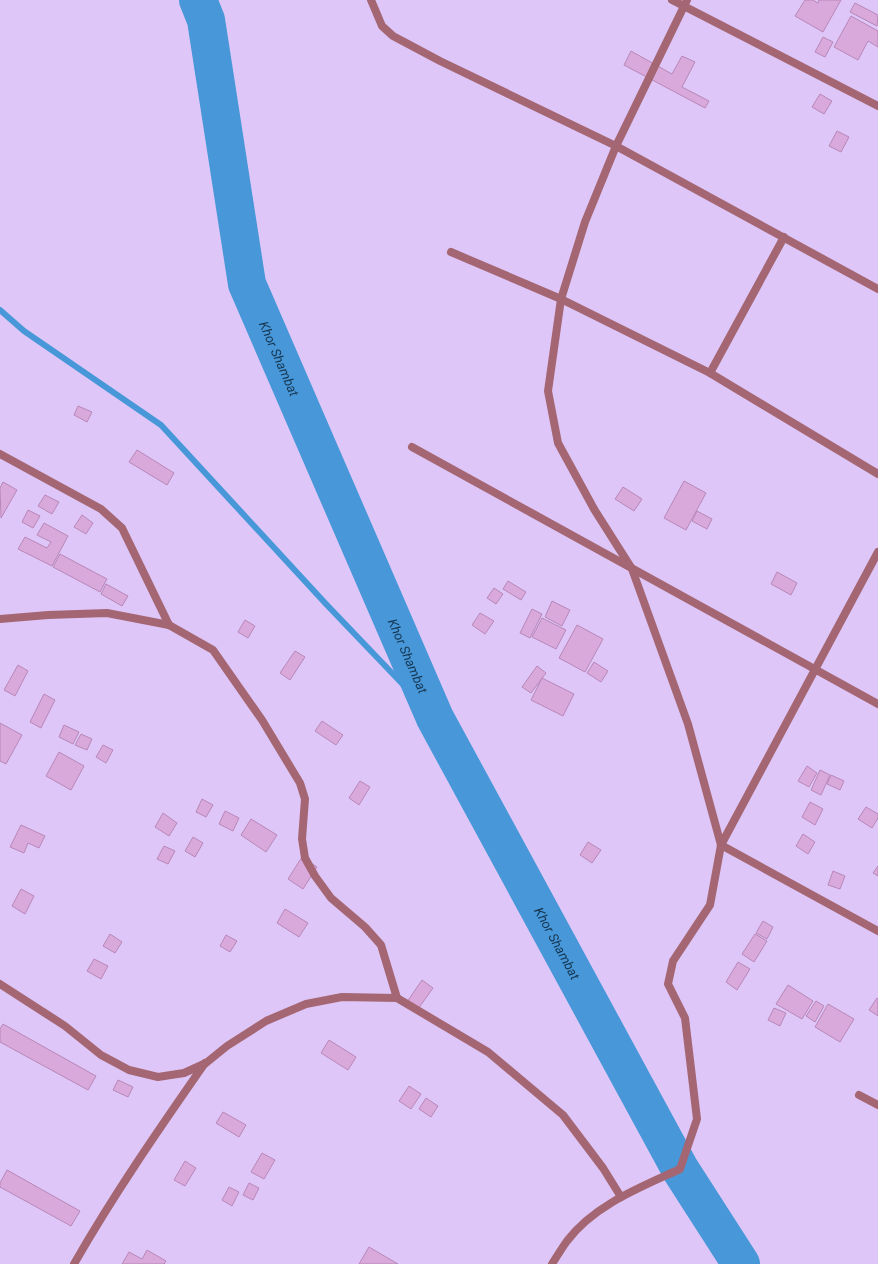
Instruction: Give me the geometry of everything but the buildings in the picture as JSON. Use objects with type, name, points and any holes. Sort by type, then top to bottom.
[{"type":"street","points":[[371,0],[382,26],[394,36],[440,61],[616,146],[878,289]]},
{"type":"street","points":[[672,0],[686,3],[878,106]]},
{"type":"street","points":[[686,3],[616,146],[585,222],[561,299],[548,392],[558,443],[594,510],[632,569],[688,724],[721,845],[878,931]]},
{"type":"street","points":[[710,373],[784,237]]},
{"type":"street","points":[[451,252],[561,299],[710,373],[878,474]]},
{"type":"street","points":[[412,447],[878,704]]},
{"type":"street","points":[[0,454],[101,509],[122,528],[169,625]]},
{"type":"street","points":[[552,1264],[568,1240],[588,1219],[621,1197],[680,1169],[697,1119],[685,1018],[668,984],[673,961],[710,905],[721,845],[878,552]]},
{"type":"street","points":[[0,619],[108,612],[169,625],[213,650],[286,758],[300,782],[305,800],[302,839],[305,858],[315,876],[331,898],[365,927],[381,945],[397,998]]},
{"type":"street","points":[[0,984],[65,1026],[101,1054],[129,1070],[158,1076],[184,1073],[206,1063],[227,1046],[266,1021],[306,1004],[342,997],[397,998],[488,1052],[563,1115],[603,1168],[621,1197]]},
{"type":"street","points":[[74,1264],[115,1194],[206,1063]]},
{"type":"street","points":[[859,1095],[878,1105]]},
{"type":"waterway","name":"Khor Shambat","points":[[198,0],[206,20],[247,284],[435,718],[680,1169],[741,1264]]},
{"type":"waterway","points":[[0,310],[24,331],[161,425],[326,604],[435,718]]}]
